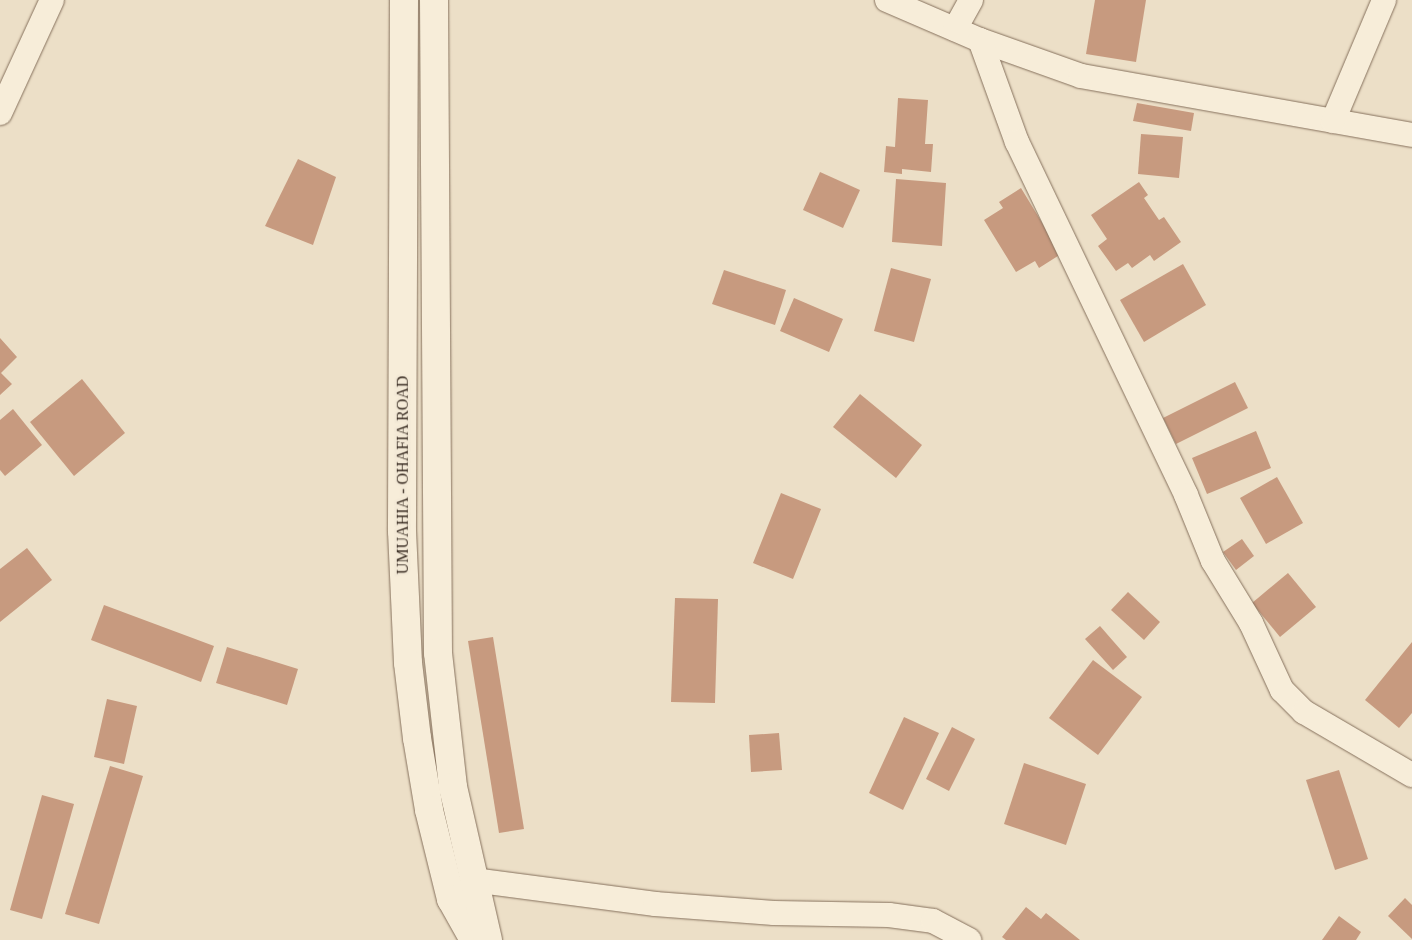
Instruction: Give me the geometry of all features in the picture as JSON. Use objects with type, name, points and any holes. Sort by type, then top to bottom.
[{"type":"main road","name":"UMUAHIA - OHAFIA ROAD","points":[[404,0],[402,531],[408,664],[417,738],[429,810],[451,899],[474,940]]},
{"type":"main road","name":"UMUAHIA - OHAFIA ROAD","points":[[434,0],[438,653],[453,787],[488,940]]},
{"type":"street","points":[[0,113],[52,0]]},
{"type":"street","points":[[887,0],[980,40],[1081,76],[1412,135]]},
{"type":"street","points":[[955,29],[970,0]]},
{"type":"street","points":[[1333,121],[1384,0]]},
{"type":"street","points":[[980,40],[1017,142],[1186,495],[1213,561],[1251,623],[1282,690],[1304,712],[1412,775]]},
{"type":"street","points":[[473,880],[655,904],[774,913],[889,915],[933,921],[970,940]]},
{"type":"building","points":[[1095,0],[1146,0],[1136,62],[1086,54]]},
{"type":"building","points":[[898,98],[928,100],[925,144],[933,144],[931,172],[902,169],[902,174],[884,172],[886,146],[895,147]]},
{"type":"building","points":[[1137,103],[1194,113],[1191,131],[1133,121]]},
{"type":"building","points":[[1141,134],[1183,137],[1179,178],[1138,174]]},
{"type":"building","points":[[298,159],[336,177],[313,245],[265,226]]},
{"type":"building","points":[[820,172],[860,190],[843,228],[803,210]]},
{"type":"building","points":[[896,179],[946,183],[942,246],[892,242]]},
{"type":"building","points":[[1139,182],[1148,195],[1144,198],[1159,220],[1164,217],[1181,242],[1154,261],[1150,255],[1132,268],[1128,263],[1116,271],[1098,246],[1107,239],[1091,215]]},
{"type":"building","points":[[1021,188],[1061,254],[1039,268],[1035,261],[1016,272],[984,220],[1003,208],[999,202]]},
{"type":"building","points":[[1183,264],[1206,305],[1144,342],[1120,300]]},
{"type":"building","points":[[891,268],[931,279],[914,342],[874,331]]},
{"type":"building","points":[[724,270],[786,290],[775,325],[712,304]]},
{"type":"building","points":[[794,298],[843,319],[829,352],[780,331]]},
{"type":"building","points":[[0,338],[17,357],[1,373],[12,384],[0,395]]},
{"type":"building","points":[[82,379],[125,433],[74,476],[30,422]]},
{"type":"building","points":[[1235,382],[1248,408],[1176,444],[1163,418]]},
{"type":"building","points":[[860,394],[922,445],[896,478],[833,427]]},
{"type":"building","points":[[13,409],[42,445],[5,476],[0,470],[0,420]]},
{"type":"building","points":[[1256,431],[1271,468],[1207,494],[1192,458]]},
{"type":"building","points":[[1277,477],[1303,523],[1266,544],[1240,498]]},
{"type":"building","points":[[781,493],[821,509],[793,579],[753,563]]},
{"type":"building","points":[[1242,539],[1254,556],[1236,570],[1223,552]]},
{"type":"building","points":[[27,548],[52,580],[0,622],[0,569]]},
{"type":"building","points":[[1288,573],[1316,607],[1280,637],[1252,603]]},
{"type":"building","points":[[1128,592],[1160,622],[1144,640],[1111,610]]},
{"type":"building","points":[[675,598],[718,599],[715,703],[671,702]]},
{"type":"building","points":[[104,605],[214,646],[201,682],[91,640]]},
{"type":"building","points":[[1100,626],[1127,657],[1113,670],[1085,639]]},
{"type":"building","points":[[493,637],[524,829],[499,833],[468,641]]},
{"type":"building","points":[[1412,642],[1412,713],[1399,728],[1365,700]]},
{"type":"building","points":[[227,647],[298,669],[287,705],[216,683]]},
{"type":"building","points":[[1093,660],[1142,697],[1098,755],[1049,718]]},
{"type":"building","points":[[107,699],[137,706],[124,764],[94,757]]},
{"type":"building","points":[[904,717],[939,733],[903,810],[869,793]]},
{"type":"building","points":[[952,727],[975,739],[949,791],[926,779]]},
{"type":"building","points":[[779,733],[782,770],[751,772],[749,735]]},
{"type":"building","points":[[1024,763],[1086,784],[1066,845],[1004,824]]},
{"type":"building","points":[[110,766],[143,776],[99,924],[65,914]]},
{"type":"building","points":[[1339,770],[1368,859],[1335,870],[1306,780]]},
{"type":"building","points":[[42,795],[74,804],[42,919],[10,910]]},
{"type":"building","points":[[1405,898],[1412,905],[1412,939],[1388,916]]},
{"type":"building","points":[[1026,907],[1041,919],[1046,913],[1080,940],[1006,940],[1002,937]]},
{"type":"building","points":[[1339,916],[1361,932],[1356,940],[1322,940]]}]
